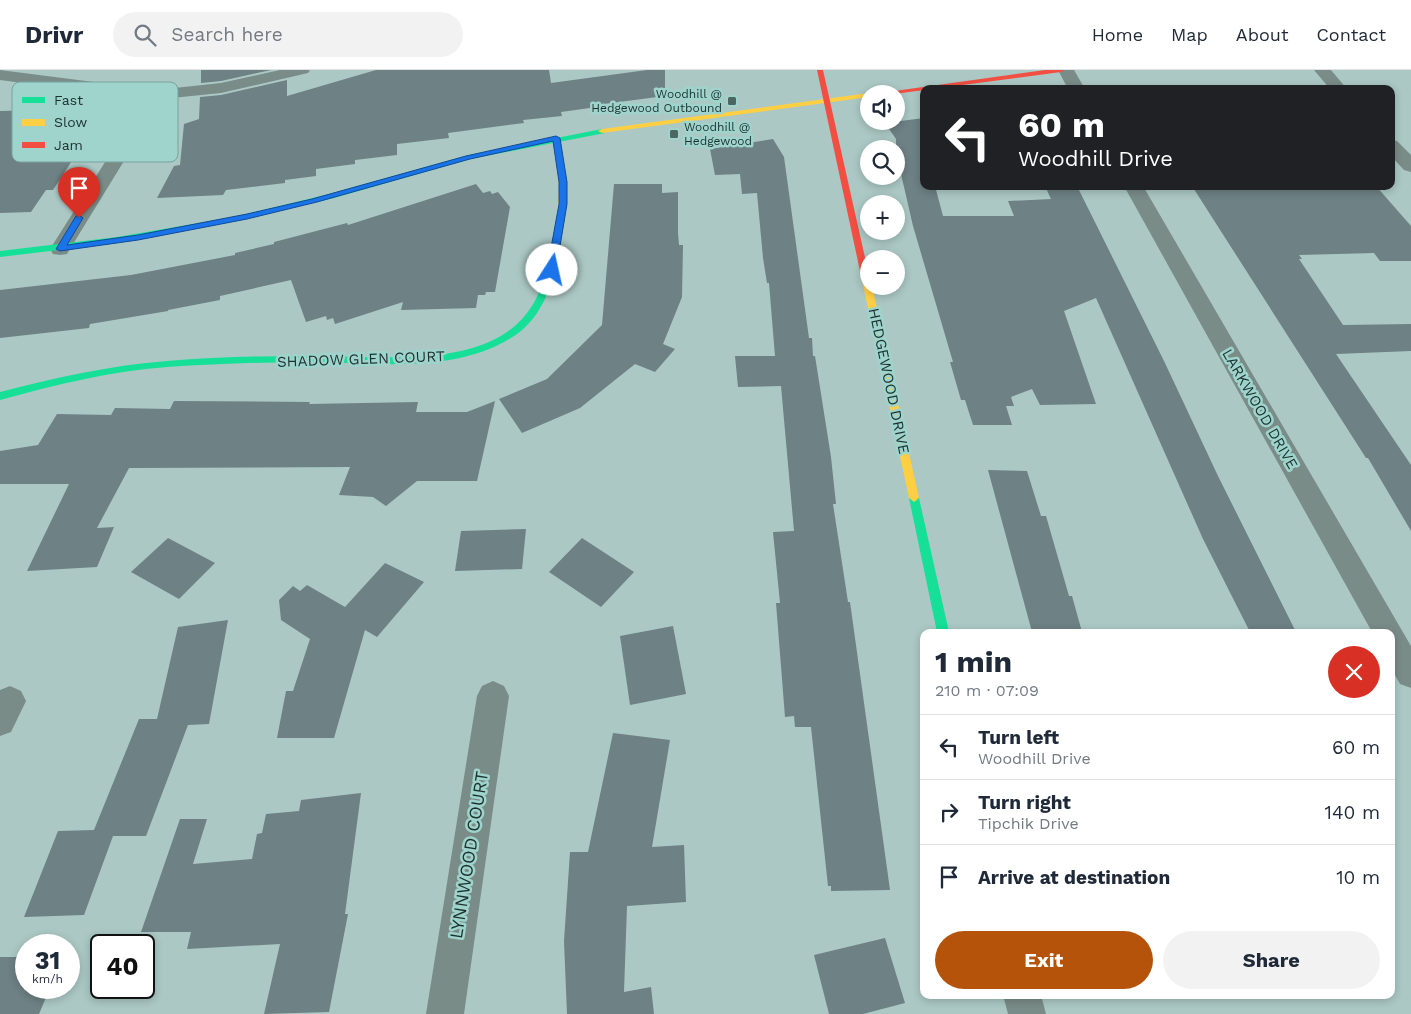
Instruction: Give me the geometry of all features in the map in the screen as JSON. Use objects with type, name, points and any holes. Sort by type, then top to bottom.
[{"type":"street","points":[[178,93],[220,88],[302,70]]},
{"type":"street","name":"HEDGEWOOD DRIVE","points":[[820,70],[943,629]]},
{"type":"street","points":[[945,85],[1061,70]]},
{"type":"street","points":[[1066,70],[1075,85]]},
{"type":"street","points":[[1322,70],[1335,85]]},
{"type":"street","points":[[0,75],[55,82]]},
{"type":"street","points":[[905,90],[920,88]]},
{"type":"street","points":[[0,254],[60,249],[247,217],[314,201],[469,157],[556,138],[860,96]]},
{"type":"street","name":"SHADOW GLEN COURT","points":[[0,396],[55,382],[125,368],[198,363],[442,358],[470,352],[499,341],[522,325],[541,302],[552,270],[563,204],[563,182],[556,138]]},
{"type":"street","points":[[1395,149],[1411,166]]},
{"type":"street","points":[[60,249],[114,162]]},
{"type":"street","name":"LARKWOOD DRIVE","points":[[1135,190],[1386,629]]},
{"type":"street","points":[[1395,646],[1411,674]]},
{"type":"street","name":"LYNNWOOD COURT","points":[[445,1014],[494,696]]},
{"type":"street","points":[[1023,999],[1027,1014]]},
{"type":"building","points":[[201,70],[271,70],[221,81],[201,83]]},
{"type":"building","points":[[376,70],[549,70],[551,83],[647,70],[665,70],[665,96],[596,105],[597,107],[561,112],[562,116],[523,120],[524,123],[448,133],[449,138],[397,144],[397,155],[355,160],[355,164],[316,169],[316,176],[285,180],[285,183],[226,190],[223,195],[157,198],[174,166],[180,165],[184,124],[199,119],[200,97],[221,95],[287,80],[287,96]]},
{"type":"building","points":[[0,111],[12,111],[12,162],[71,162],[53,190],[46,190],[31,212],[0,213]]},
{"type":"building","points":[[920,119],[920,190],[936,190],[943,216],[1014,216],[1008,201],[1051,199],[1047,190],[1079,190],[1294,629],[1248,629],[1203,539],[1096,298],[1064,311],[1096,404],[1040,405],[1032,389],[1011,397],[1014,406],[1006,406],[1012,425],[973,425],[965,400],[961,400],[950,362],[953,362],[913,226],[904,185],[905,140],[896,139],[890,130],[905,130],[905,120]]},
{"type":"building","points":[[773,139],[784,157],[809,338],[812,338],[813,356],[815,356],[831,457],[836,504],[833,504],[848,602],[850,602],[890,890],[831,891],[831,886],[828,886],[811,727],[795,727],[794,716],[785,717],[776,603],[780,603],[773,532],[794,531],[781,386],[738,387],[735,356],[775,356],[769,283],[767,283],[763,258],[757,193],[742,194],[740,174],[715,175],[710,149]]},
{"type":"building","points":[[476,184],[483,193],[490,191],[492,194],[498,192],[510,207],[495,292],[486,292],[485,295],[478,295],[476,308],[401,310],[403,302],[335,324],[333,318],[327,320],[326,316],[306,322],[291,280],[220,296],[220,300],[90,324],[89,328],[0,338],[0,290],[131,275],[235,255],[235,253],[274,244],[274,242],[347,223],[348,225]]},
{"type":"building","points":[[614,184],[662,184],[662,193],[678,192],[679,245],[683,245],[682,297],[663,344],[675,349],[655,372],[635,364],[580,408],[522,433],[499,399],[547,379],[602,325]]},
{"type":"building","points":[[1195,190],[1380,190],[1411,226],[1411,261],[1380,261],[1374,253],[1299,255],[1302,259],[1299,259],[1343,325],[1411,324],[1411,351],[1336,354],[1411,465],[1411,531],[1368,458],[1366,458]]},
{"type":"building","points":[[174,401],[310,402],[309,404],[418,402],[416,412],[467,412],[495,401],[477,481],[417,481],[386,506],[373,497],[339,495],[350,467],[129,468],[97,528],[114,527],[97,567],[27,571],[69,484],[0,484],[0,451],[38,445],[57,414],[111,415],[115,408],[170,409]]},
{"type":"building","points":[[988,470],[1027,471],[1041,516],[1046,516],[1069,596],[1072,596],[1081,629],[1031,629]]},
{"type":"building","points":[[526,529],[522,569],[455,571],[461,531]]},
{"type":"building","points":[[168,538],[215,563],[179,599],[131,572]]},
{"type":"building","points":[[582,538],[634,572],[601,607],[549,572]]},
{"type":"building","points":[[385,563],[424,582],[377,637],[365,630],[334,738],[277,738],[286,691],[293,691],[310,639],[281,620],[279,600],[293,586],[300,591],[307,585],[345,607]]},
{"type":"building","points":[[228,620],[209,724],[188,725],[146,836],[113,836],[84,915],[24,917],[58,831],[94,830],[139,719],[157,719],[178,627]]},
{"type":"building","points":[[673,626],[686,694],[630,705],[620,636]]},
{"type":"building","points":[[613,733],[670,740],[652,847],[684,845],[686,902],[627,906],[624,992],[651,987],[654,1014],[567,1014],[564,941],[570,852],[588,852]]},
{"type":"building","points":[[361,793],[345,914],[348,914],[329,1012],[264,1014],[280,944],[187,949],[191,932],[141,932],[180,819],[207,819],[193,864],[252,859],[257,834],[262,833],[266,814],[299,811],[301,800]]},
{"type":"building","points":[[885,938],[905,1003],[863,1014],[829,1014],[814,955]]},
{"type":"building","points":[[0,957],[15,957],[15,999],[45,999],[39,1014],[0,1014]]},
{"type":"traffic: fast","points":[[0,254],[117,240],[234,219],[331,196],[469,157],[602,131]]},
{"type":"traffic: fast","points":[[0,396],[82,376],[166,364],[313,359],[418,359],[445,357],[471,351],[495,343],[515,331],[527,320],[536,307],[548,279],[561,218]]},
{"type":"traffic: fast","points":[[914,498],[942,629]]},
{"type":"traffic: slow","points":[[602,131],[860,96]]},
{"type":"traffic: slow","points":[[556,138],[563,187],[561,218]]},
{"type":"traffic: slow","points":[[869,295],[914,498]]},
{"type":"traffic: jam","points":[[820,70],[860,253]]},
{"type":"traffic: jam","points":[[945,85],[1061,70]]},
{"type":"traffic: jam","points":[[905,90],[920,88]]},
{"type":"place","name":"Woodhill @ Hedgewood Outbound","points":[[732,101]]},
{"type":"place","name":"Woodhill @ Hedgewood","points":[[674,134]]},
{"type":"route","points":[[79,218],[60,249],[199,227],[247,217],[314,201],[469,157],[556,138],[563,182],[563,204],[552,270]]}]
